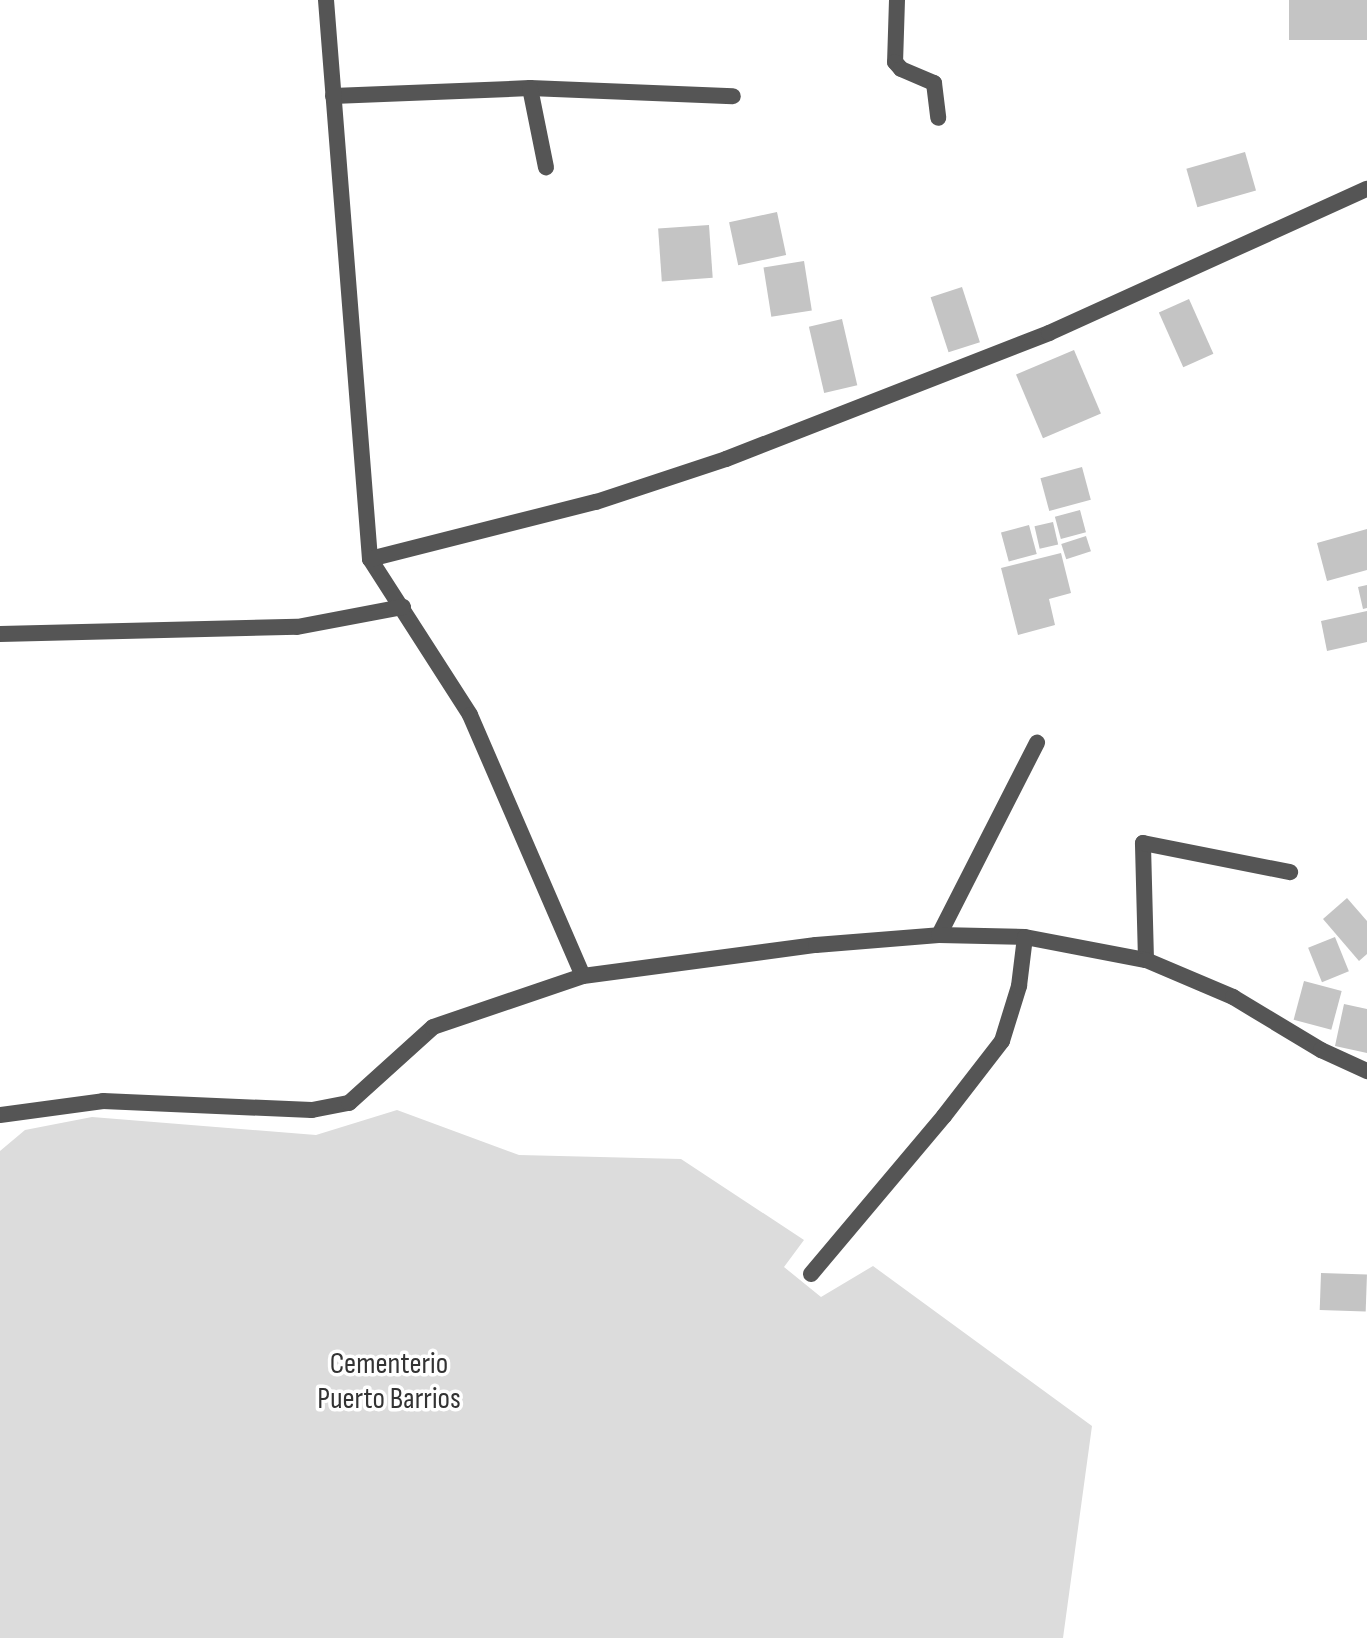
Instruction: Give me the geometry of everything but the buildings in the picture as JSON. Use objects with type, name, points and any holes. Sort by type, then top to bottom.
[{"type":"street","points":[[326,0],[370,559],[470,715],[583,976]]},
{"type":"street","points":[[897,0],[895,62],[934,83],[938,118]]},
{"type":"street","points":[[333,96],[530,88],[733,96]]},
{"type":"street","points":[[530,88],[546,167]]},
{"type":"street","points":[[370,559],[596,502],[726,459],[1049,333],[1367,189]]},
{"type":"street","points":[[0,634],[297,627],[403,607]]},
{"type":"street","points":[[939,935],[1037,743]]},
{"type":"street","points":[[1146,960],[1143,843],[1290,872]]},
{"type":"street","points":[[0,1115],[103,1101],[312,1110],[349,1103],[433,1027],[583,976],[816,945],[939,935],[1025,937],[1146,960],[1233,997],[1321,1050],[1367,1071]]},
{"type":"street","points":[[811,1274],[944,1116],[1002,1041],[1019,986],[1025,937]]},
{"type":"green space","name":"Cementerio Puerto Barrios","points":[[397,1110],[519,1155],[681,1159],[804,1240],[784,1267],[821,1297],[873,1266],[1092,1426],[1063,1638],[0,1638],[0,1151],[25,1130],[92,1117],[316,1135]]}]
